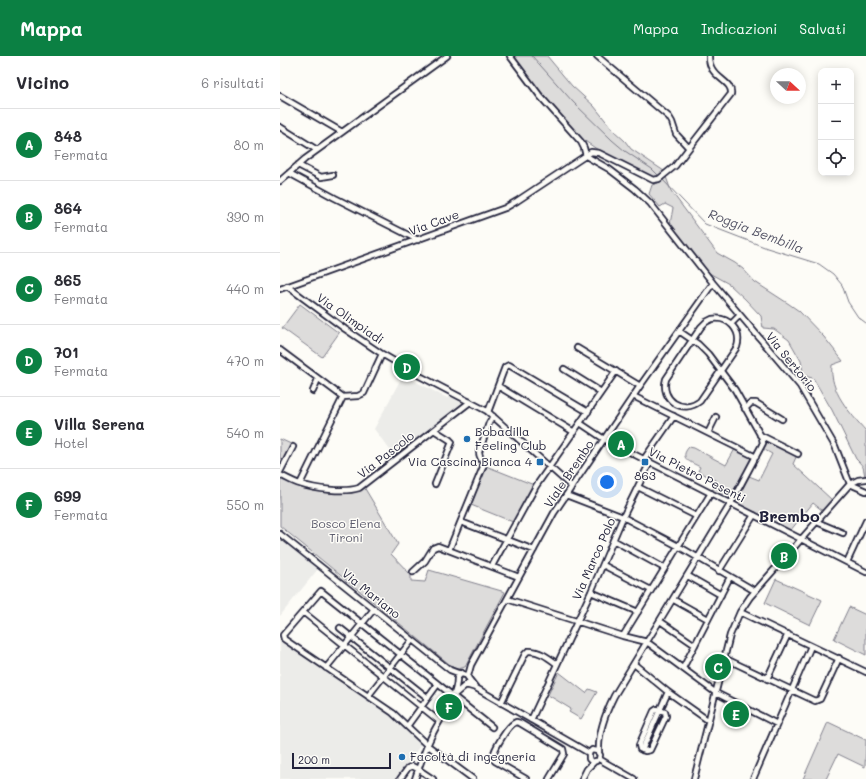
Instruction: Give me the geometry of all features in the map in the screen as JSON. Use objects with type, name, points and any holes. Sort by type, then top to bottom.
[{"type":"street","points":[[280,180],[317,150],[447,56]]},
{"type":"street","points":[[510,56],[540,96],[581,142],[585,149],[586,156]]},
{"type":"street","points":[[597,56],[669,117],[676,134],[689,148]]},
{"type":"street","points":[[586,156],[591,152],[598,152],[653,180],[661,178],[675,166],[732,92],[729,86],[712,70],[709,64],[709,56]]},
{"type":"street","points":[[280,96],[342,132]]},
{"type":"street","points":[[280,127],[317,150]]},
{"type":"street","name":"Via Cave","points":[[280,289],[509,206],[586,156]]},
{"type":"street","name":"Via Sertorio","points":[[586,156],[609,169],[644,196],[664,219],[713,283],[804,392],[835,446],[850,484]]},
{"type":"street","points":[[298,165],[321,177],[333,175]]},
{"type":"street","points":[[288,173],[418,240]]},
{"type":"street","name":"Viale Brembo","points":[[468,678],[471,665],[551,517],[640,386],[713,283]]},
{"type":"street","name":"Via Olimpiadi","points":[[287,286],[345,329],[382,354],[488,412],[572,487]]},
{"type":"street","points":[[731,324],[740,315]]},
{"type":"street","points":[[721,319],[731,324],[737,333],[738,343],[735,351],[701,400],[697,404],[691,406],[682,406],[671,401],[665,390],[666,379],[692,340],[702,326],[709,321],[721,319]]},
{"type":"street","points":[[582,779],[587,769],[590,752],[599,740],[612,701],[699,558],[731,503],[763,443],[763,439],[735,390],[704,350],[679,331]]},
{"type":"street","points":[[577,348],[640,386]]},
{"type":"street","points":[[280,350],[343,397],[358,396],[364,393],[382,354]]},
{"type":"street","points":[[488,412],[506,367],[509,365],[588,412]]},
{"type":"street","points":[[564,369],[601,392]]},
{"type":"street","points":[[492,566],[536,486],[616,371]]},
{"type":"street","points":[[313,391],[318,379]]},
{"type":"street","points":[[498,386],[574,432]]},
{"type":"street","points":[[634,396],[756,457]]},
{"type":"street","points":[[300,484],[343,397]]},
{"type":"street","name":"Via Pascolo","points":[[280,474],[300,484],[332,489],[357,488],[365,484],[470,402]]},
{"type":"street","points":[[745,408],[756,403],[782,419]]},
{"type":"street","points":[[449,550],[483,467],[479,452],[493,416]]},
{"type":"street","points":[[644,459],[674,416]]},
{"type":"street","points":[[708,433],[716,417]]},
{"type":"street","name":"Via Pietro Pesenti","points":[[580,423],[604,440],[866,572]]},
{"type":"street","points":[[434,430],[452,442],[436,484]]},
{"type":"street","points":[[760,435],[798,454]]},
{"type":"street","points":[[280,474],[293,447]]},
{"type":"street","name":"Via Marco Polo","points":[[530,720],[591,592],[623,517],[650,462]]},
{"type":"street","points":[[694,779],[731,631],[740,612],[755,591],[850,484],[858,480],[866,479]]},
{"type":"street","points":[[850,484],[866,491]]},
{"type":"street","points":[[638,487],[696,516]]},
{"type":"street","points":[[623,636],[711,493]]},
{"type":"street","points":[[566,495],[623,517],[678,546],[755,591]]},
{"type":"street","points":[[719,571],[754,515]]},
{"type":"street","points":[[847,562],[866,521]]},
{"type":"street","points":[[461,522],[534,550]]},
{"type":"street","points":[[817,522],[843,534]]},
{"type":"street","name":"Via Mariano","points":[[280,534],[450,670],[457,681]]},
{"type":"street","points":[[613,540],[664,568]]},
{"type":"street","points":[[413,572],[425,561],[435,547],[439,546],[519,577]]},
{"type":"street","points":[[603,565],[651,590]]},
{"type":"street","points":[[688,576],[720,595]]},
{"type":"street","points":[[683,668],[730,577]]},
{"type":"street","points":[[473,779],[427,745],[394,713],[326,668],[283,637],[321,590],[400,655],[492,727]]},
{"type":"street","points":[[591,592],[638,612]]},
{"type":"street","points":[[507,599],[577,622],[648,642],[716,693],[777,724]]},
{"type":"street","points":[[674,600],[708,619]]},
{"type":"street","points":[[326,668],[374,609]]},
{"type":"street","points":[[303,612],[439,722]]},
{"type":"street","points":[[740,612],[866,672]]},
{"type":"street","points":[[660,621],[695,645]]},
{"type":"street","points":[[340,628],[428,698]]},
{"type":"street","points":[[767,679],[788,634]]},
{"type":"street","points":[[368,696],[412,640]]},
{"type":"street","points":[[753,779],[811,646]]},
{"type":"street","points":[[501,703],[527,652],[531,651],[545,655],[557,664]]},
{"type":"street","points":[[724,658],[815,701],[818,700],[839,658]]},
{"type":"street","points":[[634,664],[668,692],[709,721]]},
{"type":"street","name":"Viale Brembo","points":[[462,674],[471,665]]},
{"type":"street","name":"Via Mariano","points":[[450,670],[462,674]]},
{"type":"street","points":[[454,696],[458,676],[462,674],[468,678],[476,688]]},
{"type":"street","points":[[415,779],[427,745],[439,722],[454,696],[465,685],[468,678]]},
{"type":"street","points":[[457,681],[460,685],[476,688],[530,720],[590,752],[595,750],[599,752]]},
{"type":"street","points":[[408,725],[438,684]]},
{"type":"street","points":[[660,710],[665,712],[666,717],[650,750],[646,752],[642,750],[668,692]]},
{"type":"street","points":[[526,779],[495,761],[493,758],[494,753],[509,727],[516,722],[564,749],[564,754],[549,779]]},
{"type":"street","points":[[599,740],[599,759]]},
{"type":"street","points":[[589,759],[594,762]]},
{"type":"street","points":[[587,769],[599,759]]},
{"type":"street","points":[[599,759],[634,779]]},
{"type":"street","points":[[400,779],[408,768],[412,766],[434,779]]},
{"type":"shaded area","points":[[403,375],[447,398],[450,396],[462,403],[461,407],[451,416],[447,415],[428,430],[428,434],[396,458],[374,429]]},
{"type":"shaded area","points":[[280,538],[318,569],[280,616]]},
{"type":"shaded area","points":[[280,638],[387,710],[420,742],[420,746],[396,779],[280,779]]},
{"type":"green space","points":[[514,56],[547,56],[572,86],[594,106],[613,130],[631,149],[664,171],[671,191],[717,253],[735,263],[755,282],[799,311],[824,337],[843,361],[832,365],[832,375],[837,393],[847,409],[866,431],[866,480],[863,466],[856,459],[832,410],[813,378],[808,377],[803,372],[801,361],[789,340],[774,329],[763,328],[761,316],[745,299],[729,284],[709,273],[698,262],[670,224],[673,208],[665,204],[660,207],[649,194],[652,185],[658,183],[647,174],[601,152],[579,137],[542,96]]},
{"type":"green space","points":[[300,304],[339,333],[322,357],[282,328]]},
{"type":"green space","points":[[280,439],[291,444],[280,467]]},
{"type":"green space","points":[[768,440],[797,455],[793,464],[832,500],[823,511],[813,503],[790,531],[735,502],[749,476],[759,480],[772,454],[763,449]]},
{"type":"green space","points":[[689,447],[694,448],[726,465],[735,449],[753,458],[731,501],[712,491],[717,481],[698,471],[700,467],[687,460],[685,454]]},
{"type":"green space","points":[[486,466],[534,485],[513,522],[471,505]]},
{"type":"green space","name":"Bosco Elena Tironi","points":[[280,477],[304,489],[340,492],[364,487],[398,544],[391,554],[411,575],[411,581],[425,582],[429,570],[505,592],[465,667],[458,669],[454,668],[280,526]]},
{"type":"green space","points":[[776,579],[822,600],[810,625],[765,603]]},
{"type":"green space","points":[[849,607],[866,615],[866,655],[834,639]]},
{"type":"green space","points":[[559,672],[586,693],[589,689],[597,692],[581,719],[569,712],[571,709],[548,695]]},
{"type":"green space","points":[[828,722],[866,740],[865,767],[838,754],[826,779],[803,779]]},
{"type":"waterway","name":"Roggia Bembilla","points":[[532,56],[573,102],[612,140],[625,151],[652,169],[659,176]]},
{"type":"waterway","name":"Roggia Bembilla","points":[[661,178],[705,224],[767,248],[819,264],[833,274],[842,285],[848,302],[858,317],[866,323]]},
{"type":"place","name":"701","points":[[407,367]]},
{"type":"place","name":"Bobadilla Feeling Club","points":[[467,439]]},
{"type":"place","name":"848","points":[[621,444]]},
{"type":"place","name":"Via Cascina Bianca 4","points":[[540,462]]},
{"type":"place","name":"863","points":[[645,462]]},
{"type":"place","name":"864","points":[[784,556]]},
{"type":"place","name":"865","points":[[718,667]]},
{"type":"place","name":"699","points":[[449,707]]},
{"type":"place","name":"Villa Serena","points":[[736,714]]},
{"type":"place","name":"Facoltà di ingegneria","points":[[402,757]]},
{"type":"district","name":"Brembo","points":[[789,516]]}]
